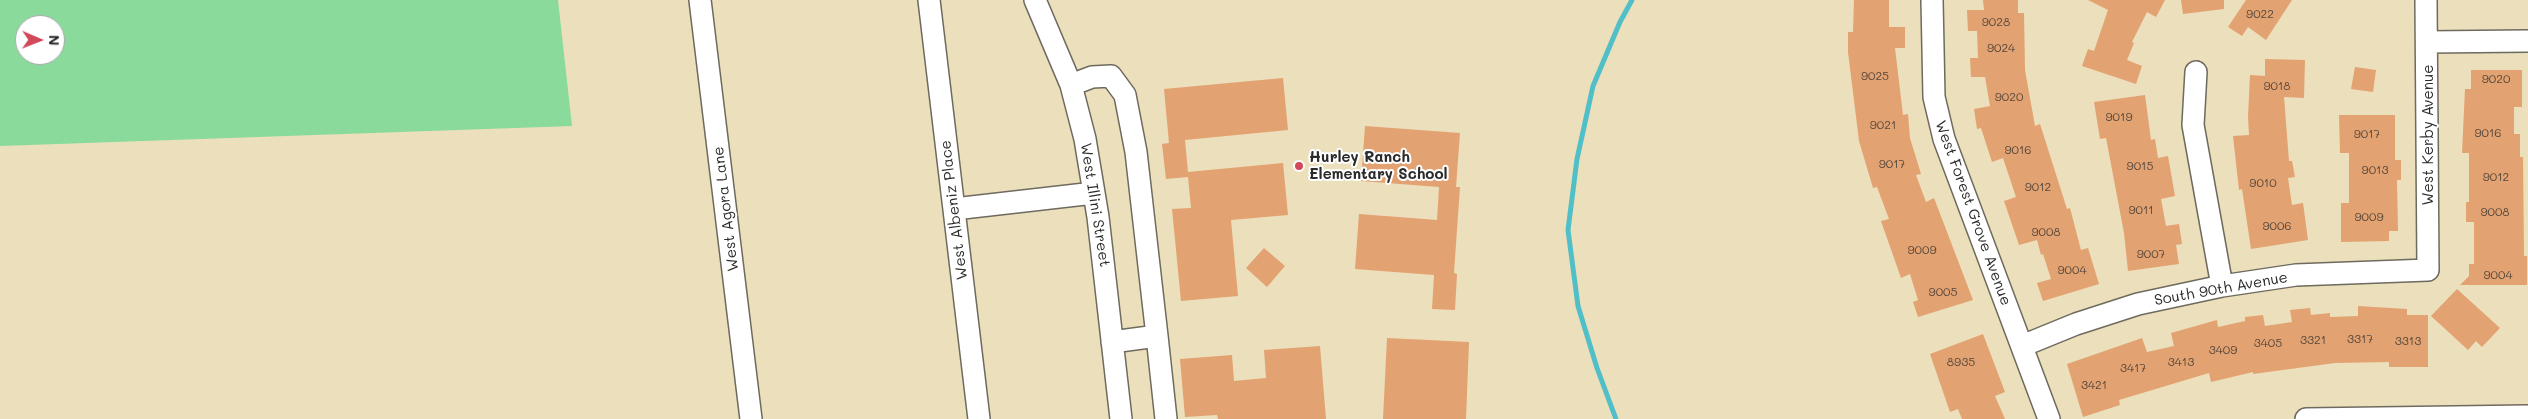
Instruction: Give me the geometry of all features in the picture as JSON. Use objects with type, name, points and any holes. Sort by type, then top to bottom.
[{"type":"street","name":"West Agora Lane","points":[[700,0],[751,419]]},
{"type":"street","name":"West Albeniz Place","points":[[929,0],[979,419]]},
{"type":"street","name":"West Illini Street","points":[[1035,0],[1071,85],[1085,139],[1106,279],[1121,419]]},
{"type":"street","name":"West Forest Grove Avenue","points":[[1932,0],[1934,97],[1944,139],[2049,419]]},
{"type":"street","name":"West Kerby Avenue","points":[[2426,0],[2428,270]]},
{"type":"street","points":[[2427,42],[2528,40]]},
{"type":"street","points":[[2196,72],[2193,125],[2222,286]]},
{"type":"street","points":[[1071,85],[1092,77],[1111,76],[1125,95],[1137,161],[1166,419]]},
{"type":"street","points":[[954,209],[1094,192]]},
{"type":"street","name":"South 90th Avenue","points":[[2022,346],[2076,324],[2138,304],[2222,286],[2296,275],[2428,270]]},
{"type":"street","points":[[1112,342],[1157,336]]},
{"type":"street","points":[[2318,419],[2528,416]]},
{"type":"green space","points":[[0,0],[558,0],[572,126],[0,146]]},
{"type":"building","points":[[1854,0],[1889,0],[1889,27],[1905,27],[1905,48],[1895,48],[1903,115],[1908,114],[1910,138],[1921,174],[1916,175],[1926,202],[1934,198],[1973,300],[1918,317],[1913,302],[1918,300],[1910,274],[1901,278],[1881,221],[1889,219],[1877,187],[1873,188],[1859,141],[1848,52],[1848,32],[1853,32]]},
{"type":"building","points":[[1983,0],[2018,0],[2018,13],[2024,13],[2025,70],[2035,126],[2040,124],[2067,209],[2070,208],[2081,250],[2088,248],[2099,284],[2043,301],[2037,283],[2051,279],[2043,254],[2041,255],[2037,240],[2019,245],[2004,201],[2016,197],[2003,158],[1992,162],[1981,128],[1977,129],[1974,109],[1990,106],[1985,77],[1971,77],[1970,58],[1978,58],[1977,31],[1968,31],[1967,10],[1984,10]]},
{"type":"building","points":[[2088,0],[2165,0],[2156,17],[2147,12],[2132,42],[2134,43],[2127,60],[2142,66],[2136,84],[2082,66],[2088,49],[2094,51],[2108,10]]},
{"type":"building","points":[[2181,0],[2224,0],[2224,9],[2183,14]]},
{"type":"building","points":[[2246,0],[2292,0],[2266,40],[2248,27],[2242,36],[2228,27]]},
{"type":"building","points":[[2265,59],[2305,60],[2304,98],[2284,97],[2289,161],[2292,161],[2295,177],[2288,178],[2292,205],[2303,203],[2308,240],[2251,249],[2242,189],[2239,190],[2233,136],[2249,135],[2250,75],[2265,76]]},
{"type":"building","points":[[2355,67],[2376,70],[2373,92],[2351,89]]},
{"type":"building","points":[[2471,70],[2522,70],[2522,107],[2514,107],[2514,134],[2520,134],[2520,157],[2523,157],[2524,256],[2527,256],[2527,285],[2460,285],[2469,276],[2469,264],[2474,264],[2474,222],[2466,222],[2466,202],[2469,202],[2469,153],[2462,153],[2465,89],[2471,89]]},
{"type":"building","points":[[1283,78],[1288,130],[1185,140],[1188,172],[1283,163],[1288,215],[1231,220],[1238,296],[1181,301],[1172,209],[1191,208],[1188,177],[1166,179],[1162,144],[1169,143],[1164,89]]},
{"type":"building","points":[[2145,95],[2151,140],[2155,139],[2158,158],[2168,156],[2175,196],[2161,199],[2166,226],[2179,224],[2182,244],[2176,245],[2179,264],[2128,271],[2124,233],[2106,138],[2100,139],[2094,102]]},
{"type":"building","points":[[2339,115],[2395,115],[2395,160],[2401,160],[2401,180],[2397,180],[2398,231],[2389,231],[2389,241],[2341,242],[2341,203],[2349,203],[2349,153],[2340,153]]},
{"type":"building","points":[[1365,126],[1460,133],[1456,187],[1460,187],[1454,273],[1457,274],[1455,310],[1432,309],[1434,275],[1355,269],[1359,214],[1437,220],[1439,187],[1361,181]]},
{"type":"building","points":[[1264,248],[1285,266],[1267,287],[1246,268]]},
{"type":"building","points":[[2457,289],[2500,328],[2482,347],[2476,341],[2468,350],[2431,316]]},
{"type":"building","points":[[2358,306],[2407,309],[2407,315],[2428,315],[2428,367],[2389,367],[2389,362],[2335,363],[2253,374],[2253,372],[2211,382],[2209,373],[2119,400],[2120,405],[2083,417],[2067,364],[2142,338],[2147,352],[2174,346],[2171,333],[2217,320],[2218,327],[2245,321],[2245,317],[2263,315],[2265,326],[2292,322],[2290,310],[2310,308],[2311,315],[2330,313],[2330,317],[2358,316]]},
{"type":"building","points":[[1983,334],[2005,392],[1995,396],[2005,419],[1962,419],[1958,409],[1950,412],[1930,354]]},
{"type":"building","points":[[1387,338],[1469,342],[1466,419],[1383,419]]},
{"type":"building","points":[[1320,346],[1326,419],[1218,419],[1217,415],[1185,417],[1180,359],[1232,355],[1234,381],[1266,378],[1264,350]]},
{"type":"waterway","points":[[1616,419],[1597,368],[1578,306],[1568,230],[1577,159],[1593,86],[1620,22],[1632,0]]},
{"type":"place","name":"Hurley Ranch Elementary School","points":[[1299,166]]}]
